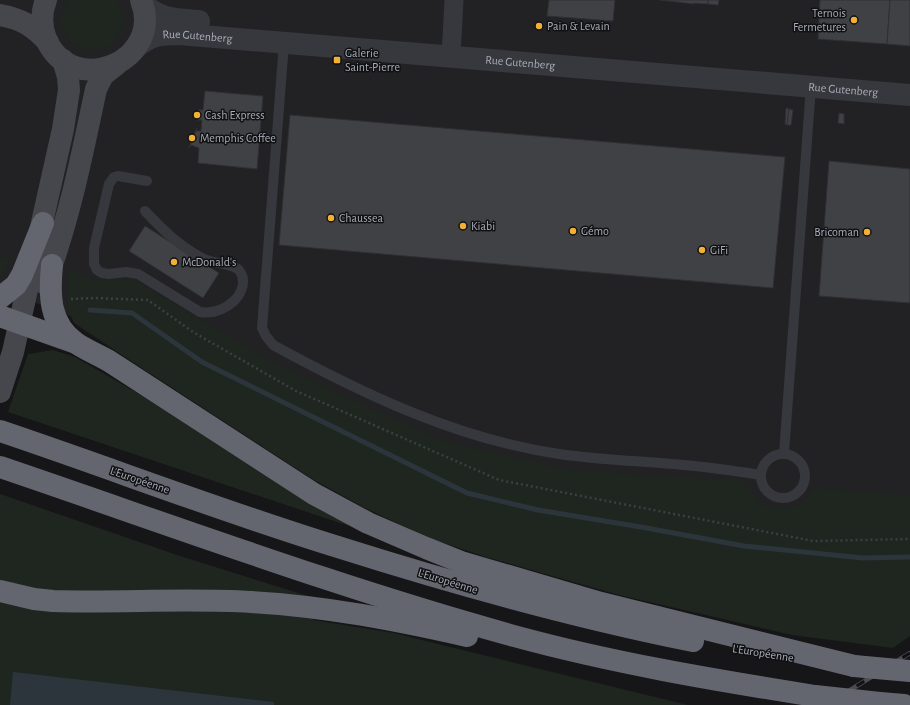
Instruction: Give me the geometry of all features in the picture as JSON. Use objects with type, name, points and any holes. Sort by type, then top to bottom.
[{"type":"highway","points":[[0,298],[16,285],[22,275],[43,223]]},
{"type":"highway","points":[[52,265],[50,301],[53,311],[56,320],[76,344]]},
{"type":"highway","points":[[16,321],[76,344],[109,361],[321,497],[368,523],[426,548],[461,562],[594,601],[688,626],[854,666]]},
{"type":"highway","name":"L'Européenne","points":[[0,432],[336,547],[504,597],[611,624],[695,642],[753,652],[854,666],[910,671]]},
{"type":"highway","points":[[0,467],[403,603],[515,636],[681,674],[815,696],[904,705]]},
{"type":"highway","points":[[0,591],[34,599],[53,601],[214,601],[281,604],[355,614],[521,648],[546,651],[580,652]]},
{"type":"main road","points":[[0,8],[28,6],[41,0]]},
{"type":"main road","points":[[46,0],[42,18],[44,34],[57,55],[78,68],[94,70],[117,64]]},
{"type":"main road","points":[[16,321],[52,265],[75,190],[98,82],[103,75],[130,54],[135,48],[144,27],[141,2]]},
{"type":"main road","points":[[0,15],[26,23],[34,28],[48,42]]},
{"type":"main road","points":[[0,392],[14,352],[16,321],[43,223],[56,167],[68,97],[68,77],[63,60]]},
{"type":"street","points":[[451,50],[454,0]]},
{"type":"street","name":"Rue Gutenberg","points":[[141,2],[160,16],[175,19],[451,50],[910,95]]},
{"type":"street","name":"Rue Gutenberg","points":[[135,48],[148,38],[164,34],[179,34],[284,43],[451,50],[910,81]]},
{"type":"lane","points":[[284,43],[262,328],[273,346],[339,380],[403,409],[461,430],[507,444],[587,458],[683,465],[760,475]]},
{"type":"lane","points":[[784,453],[811,86]]},
{"type":"lane","points":[[145,211],[166,233],[201,257],[210,262],[235,267],[243,278],[240,294],[235,300],[226,307],[217,311],[209,313],[200,312],[138,274],[126,272],[108,274],[97,270],[94,264],[94,248],[111,180],[118,176],[147,181]]},
{"type":"lane","points":[[784,453],[791,454],[802,463],[806,477],[800,491],[794,496],[779,498],[771,495],[766,490],[760,475],[765,462],[770,457],[784,453]]},
{"type":"shaded area","points":[[0,0],[910,0],[910,593],[853,602],[85,322],[0,289]]},
{"type":"shaded area","points":[[68,0],[116,0],[122,10],[123,21],[121,29],[114,42],[103,48],[91,50],[80,47],[69,40],[63,29],[62,16]]},
{"type":"shaded area","points":[[0,256],[11,258],[4,274],[0,276]]},
{"type":"shaded area","points":[[72,269],[91,280],[134,280],[276,364],[441,441],[571,470],[744,481],[761,505],[788,509],[801,503],[815,488],[910,495],[910,636],[893,648],[792,635],[619,595],[486,557],[429,538],[367,509],[314,480],[74,323],[67,307],[68,276]]},
{"type":"shaded area","points":[[53,350],[75,357],[212,436],[373,534],[8,412],[28,354]]},
{"type":"shaded area","points":[[0,494],[180,556],[311,597],[313,620],[394,633],[688,705],[0,705]]},
{"type":"shaded area","points":[[13,672],[274,702],[274,705],[10,705]]},
{"type":"building","points":[[549,0],[615,0],[613,21],[547,16]]},
{"type":"building","points":[[660,0],[708,0],[708,4],[694,4]]},
{"type":"building","points":[[708,0],[719,0],[718,5],[708,4]]},
{"type":"building","name":"Ternois Fermetures","points":[[820,0],[890,0],[887,44],[818,39]]},
{"type":"building","points":[[890,0],[910,0],[910,46],[887,44]]},
{"type":"building","points":[[205,91],[263,96],[257,169],[198,163],[199,148],[191,145],[189,148],[197,128],[196,131],[201,131],[202,120],[197,120],[197,115],[198,110],[203,110]]},
{"type":"building","points":[[786,108],[789,109],[787,125],[785,124]]},
{"type":"building","points":[[789,109],[793,110],[791,125],[787,125]]},
{"type":"building","points":[[839,113],[844,114],[844,124],[838,123]]},
{"type":"building","points":[[290,115],[785,157],[773,288],[279,245]]},
{"type":"building","name":"Bricoman","points":[[829,161],[910,169],[910,303],[819,296]]},
{"type":"building","name":"McDonald's","points":[[145,226],[219,273],[203,298],[129,251]]},
{"type":"waterway","points":[[90,310],[132,313],[202,362],[467,493],[538,510],[744,546],[863,558],[910,557]]},
{"type":"railway","points":[[826,705],[910,653]]},
{"type":"place","name":"Ternois Fermetures","points":[[854,20]]},
{"type":"place","name":"Pain & Levain","points":[[539,26]]},
{"type":"place","name":"Galerie Saint-Pierre","points":[[337,60]]},
{"type":"place","name":"Cash Express","points":[[197,115]]},
{"type":"place","name":"Memphis Coffee","points":[[192,138]]},
{"type":"place","name":"Chaussea","points":[[331,218]]},
{"type":"place","name":"Kiabi","points":[[463,226]]},
{"type":"place","name":"Gémo","points":[[573,231]]},
{"type":"place","name":"Bricoman","points":[[867,232]]},
{"type":"place","name":"GiFi","points":[[702,250]]},
{"type":"place","name":"McDonald's","points":[[174,262]]}]
